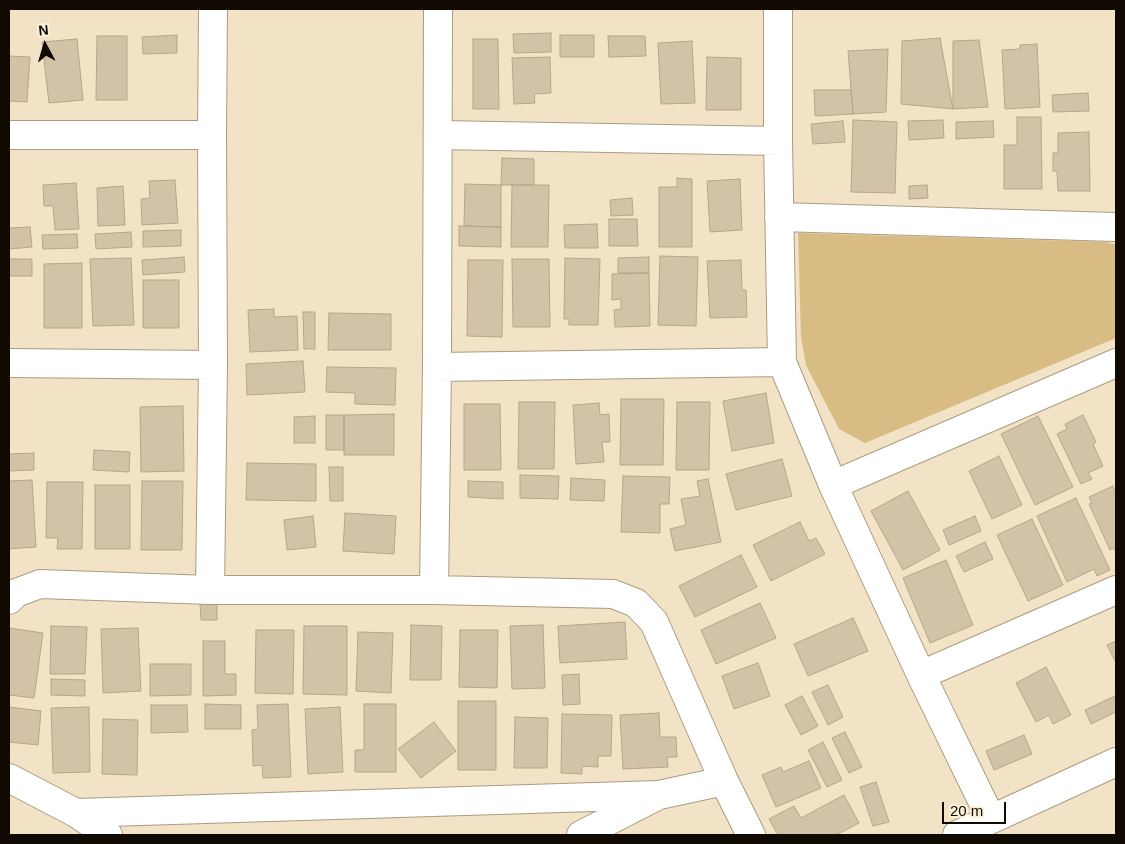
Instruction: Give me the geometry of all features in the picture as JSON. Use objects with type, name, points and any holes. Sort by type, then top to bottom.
[{"type":"street","points":[[210,590],[213,365],[213,9]]},
{"type":"street","points":[[434,590],[439,135],[438,9]]},
{"type":"street","points":[[778,9],[782,362],[833,485],[921,675],[991,819]]},
{"type":"street","points":[[9,135],[212,135]]},
{"type":"street","points":[[439,135],[778,141]]},
{"type":"street","points":[[779,217],[1116,227]]},
{"type":"street","points":[[437,367],[782,362]]},
{"type":"street","points":[[9,363],[213,365]]},
{"type":"street","points":[[833,485],[1116,363]]},
{"type":"street","points":[[9,600],[16,592],[40,584],[210,590],[434,590],[613,594],[636,603],[654,622],[724,780],[751,835]]},
{"type":"street","points":[[921,675],[1116,590]]},
{"type":"street","points":[[957,835],[1116,762]]},
{"type":"street","points":[[9,778],[76,813],[108,835]]},
{"type":"street","points":[[76,813],[659,794],[724,780]]},
{"type":"street","points":[[581,835],[659,794]]},
{"type":"shaded area","points":[[798,233],[1107,242],[1116,245],[1116,338],[865,443],[839,429],[806,365],[801,337]]},
{"type":"building","points":[[551,33],[551,52],[514,53],[513,34]]},
{"type":"building","points":[[177,35],[177,53],[143,54],[142,37]]},
{"type":"building","points":[[560,35],[594,35],[594,57],[560,57]]},
{"type":"building","points":[[97,36],[127,36],[127,100],[96,100]]},
{"type":"building","points":[[608,36],[645,36],[646,56],[609,57]]},
{"type":"building","points":[[940,38],[953,109],[901,104],[902,41]]},
{"type":"building","points":[[77,39],[83,100],[49,103],[42,42]]},
{"type":"building","points":[[473,39],[498,39],[499,109],[473,109]]},
{"type":"building","points":[[979,40],[988,107],[953,109],[953,41]]},
{"type":"building","points":[[692,41],[695,103],[661,104],[658,43]]},
{"type":"building","points":[[1037,44],[1040,107],[1005,109],[1002,50],[1020,49],[1020,45]]},
{"type":"building","points":[[888,49],[886,112],[853,114],[848,51]]},
{"type":"building","points":[[9,56],[30,57],[27,102],[9,101]]},
{"type":"building","points":[[550,57],[551,93],[534,94],[535,103],[514,104],[512,58]]},
{"type":"building","points":[[707,57],[741,58],[741,110],[706,110]]},
{"type":"building","points":[[814,90],[851,90],[853,114],[815,116]]},
{"type":"building","points":[[1088,93],[1089,111],[1053,112],[1052,95]]},
{"type":"building","points":[[1017,117],[1041,117],[1042,189],[1004,189],[1004,145],[1017,145]]},
{"type":"building","points":[[853,120],[897,122],[895,193],[851,192]]},
{"type":"building","points":[[943,120],[944,138],[909,140],[908,121]]},
{"type":"building","points":[[843,121],[845,142],[813,144],[811,124]]},
{"type":"building","points":[[993,121],[994,137],[956,139],[956,122]]},
{"type":"building","points":[[1089,132],[1090,191],[1058,191],[1057,171],[1053,171],[1053,153],[1058,153],[1058,133]]},
{"type":"building","points":[[502,158],[534,159],[534,185],[501,185]]},
{"type":"building","points":[[677,178],[692,179],[692,247],[659,247],[659,187],[677,187]]},
{"type":"building","points":[[740,179],[742,230],[710,232],[707,181]]},
{"type":"building","points":[[175,180],[178,223],[142,225],[141,199],[150,198],[149,181]]},
{"type":"building","points":[[76,183],[79,229],[55,230],[53,206],[44,206],[43,185]]},
{"type":"building","points":[[465,184],[501,185],[501,227],[464,226]]},
{"type":"building","points":[[512,185],[549,185],[548,247],[511,247]]},
{"type":"building","points":[[927,185],[928,198],[909,199],[909,186]]},
{"type":"building","points":[[123,186],[125,225],[98,226],[97,188]]},
{"type":"building","points":[[632,198],[633,215],[611,216],[610,200]]},
{"type":"building","points":[[609,219],[637,219],[638,246],[609,246]]},
{"type":"building","points":[[597,224],[598,248],[565,248],[564,225]]},
{"type":"building","points":[[459,226],[501,227],[501,247],[459,246]]},
{"type":"building","points":[[30,227],[32,247],[9,249],[9,228]]},
{"type":"building","points":[[181,230],[181,246],[143,247],[143,231]]},
{"type":"building","points":[[131,232],[132,247],[96,249],[95,234]]},
{"type":"building","points":[[77,234],[78,248],[43,249],[42,235]]},
{"type":"building","points":[[660,256],[698,257],[696,326],[658,325]]},
{"type":"building","points":[[184,257],[185,272],[143,275],[142,260]]},
{"type":"building","points":[[649,257],[649,273],[618,273],[618,258]]},
{"type":"building","points":[[131,258],[134,325],[93,326],[90,259]]},
{"type":"building","points":[[565,258],[600,259],[598,325],[569,325],[569,319],[564,319]]},
{"type":"building","points":[[9,259],[32,259],[32,276],[9,276]]},
{"type":"building","points":[[512,259],[549,259],[550,327],[513,327]]},
{"type":"building","points":[[468,260],[503,260],[502,337],[467,336]]},
{"type":"building","points":[[741,260],[742,290],[746,290],[747,317],[710,318],[707,261]]},
{"type":"building","points":[[82,263],[82,328],[44,328],[44,264]]},
{"type":"building","points":[[649,273],[650,326],[615,327],[614,310],[621,309],[621,299],[612,300],[612,274]]},
{"type":"building","points":[[143,280],[179,280],[179,328],[143,328]]},
{"type":"building","points":[[274,309],[274,317],[297,316],[298,350],[250,352],[248,310]]},
{"type":"building","points":[[303,312],[315,312],[315,349],[304,349]]},
{"type":"building","points":[[329,313],[391,314],[391,350],[328,350]]},
{"type":"building","points":[[303,361],[305,392],[247,395],[246,364]]},
{"type":"building","points":[[327,367],[396,368],[395,405],[355,404],[355,393],[326,392]]},
{"type":"building","points":[[766,393],[774,443],[732,451],[723,401]]},
{"type":"building","points":[[621,399],[664,399],[663,465],[620,465]]},
{"type":"building","points":[[519,402],[555,402],[554,469],[518,469]]},
{"type":"building","points":[[677,402],[710,402],[709,470],[676,470]]},
{"type":"building","points":[[599,403],[600,415],[609,414],[610,442],[602,442],[604,462],[576,464],[573,405]]},
{"type":"building","points":[[464,404],[500,404],[501,470],[464,470]]},
{"type":"building","points":[[183,406],[184,471],[141,472],[140,407]]},
{"type":"building","points":[[394,414],[394,455],[344,455],[344,415]]},
{"type":"building","points":[[326,415],[344,415],[344,450],[326,450]]},
{"type":"building","points":[[1083,415],[1096,442],[1093,444],[1103,466],[1088,473],[1092,479],[1081,484],[1057,434],[1067,429],[1065,424]]},
{"type":"building","points":[[315,416],[315,443],[294,443],[294,417]]},
{"type":"building","points":[[1038,416],[1073,487],[1035,505],[1001,434]]},
{"type":"building","points":[[94,450],[130,452],[129,472],[93,470]]},
{"type":"building","points":[[34,453],[34,470],[9,471],[9,454]]},
{"type":"building","points":[[999,456],[1022,505],[992,519],[969,471]]},
{"type":"building","points":[[782,459],[792,496],[736,510],[726,474]]},
{"type":"building","points":[[247,463],[316,464],[316,501],[246,500]]},
{"type":"building","points":[[329,467],[343,467],[343,501],[330,501]]},
{"type":"building","points":[[520,475],[559,476],[558,499],[520,498]]},
{"type":"building","points":[[623,476],[670,477],[669,504],[660,504],[660,533],[621,532]]},
{"type":"building","points":[[571,478],[605,480],[604,501],[570,500]]},
{"type":"building","points":[[708,479],[721,542],[675,551],[670,529],[686,525],[681,499],[700,496],[697,481]]},
{"type":"building","points":[[32,480],[36,547],[9,549],[9,481]]},
{"type":"building","points":[[142,481],[183,481],[182,550],[141,550]]},
{"type":"building","points":[[468,481],[503,482],[503,499],[468,497]]},
{"type":"building","points":[[47,482],[83,482],[82,549],[57,549],[58,538],[46,538]]},
{"type":"building","points":[[95,485],[130,485],[130,549],[95,549]]},
{"type":"building","points":[[1113,486],[1114,490],[1116,489],[1116,553],[1114,548],[1110,550],[1089,504],[1092,503],[1089,497]]},
{"type":"building","points":[[908,491],[940,550],[903,570],[871,511]]},
{"type":"building","points":[[1076,498],[1110,570],[1097,576],[1094,569],[1067,582],[1037,516]]},
{"type":"building","points":[[345,513],[396,516],[394,554],[343,551]]},
{"type":"building","points":[[313,516],[316,547],[287,550],[284,520]]},
{"type":"building","points":[[975,516],[981,531],[949,545],[943,530]]},
{"type":"building","points":[[1032,519],[1063,585],[1028,601],[997,535]]},
{"type":"building","points":[[800,522],[809,541],[816,538],[825,554],[771,581],[753,545]]},
{"type":"building","points":[[985,542],[993,559],[964,572],[956,556]]},
{"type":"building","points":[[741,555],[757,587],[695,617],[679,586]]},
{"type":"building","points":[[946,560],[973,625],[930,643],[903,578]]},
{"type":"building","points":[[760,603],[776,638],[716,664],[701,630]]},
{"type":"building","points":[[200,604],[217,604],[217,620],[201,620]]},
{"type":"building","points":[[853,618],[868,651],[808,676],[794,644]]},
{"type":"building","points":[[625,622],[627,659],[560,663],[558,626]]},
{"type":"building","points":[[411,625],[442,626],[441,680],[410,680]]},
{"type":"building","points":[[543,625],[545,688],[512,689],[510,626]]},
{"type":"building","points":[[51,626],[87,627],[85,674],[50,674]]},
{"type":"building","points":[[304,626],[347,626],[347,695],[303,694]]},
{"type":"building","points":[[9,628],[43,633],[34,698],[9,695]]},
{"type":"building","points":[[138,628],[141,691],[103,693],[101,629]]},
{"type":"building","points":[[256,630],[294,630],[293,694],[255,693]]},
{"type":"building","points":[[460,630],[498,630],[497,688],[459,687]]},
{"type":"building","points":[[358,632],[393,633],[391,693],[356,691]]},
{"type":"building","points":[[203,641],[225,641],[225,674],[236,674],[236,695],[203,696]]},
{"type":"building","points":[[1116,641],[1116,660],[1115,661],[1107,645]]},
{"type":"building","points":[[758,663],[770,696],[734,709],[722,676]]},
{"type":"building","points":[[150,664],[191,664],[191,695],[150,696]]},
{"type":"building","points":[[1046,667],[1071,715],[1053,724],[1049,715],[1036,722],[1016,683]]},
{"type":"building","points":[[579,674],[580,704],[563,705],[562,675]]},
{"type":"building","points":[[51,679],[85,680],[85,696],[51,695]]},
{"type":"building","points":[[828,685],[843,717],[828,725],[812,692]]},
{"type":"building","points":[[802,696],[818,726],[801,735],[785,705]]},
{"type":"building","points":[[1115,696],[1116,712],[1091,724],[1085,710]]},
{"type":"building","points":[[458,701],[496,701],[496,770],[458,770]]},
{"type":"building","points":[[205,704],[241,705],[241,729],[205,729]]},
{"type":"building","points":[[288,704],[291,777],[263,778],[262,765],[253,766],[252,730],[258,729],[257,705]]},
{"type":"building","points":[[364,704],[396,704],[396,772],[355,772],[355,750],[364,750]]},
{"type":"building","points":[[151,705],[187,705],[188,732],[151,733]]},
{"type":"building","points":[[9,707],[41,711],[38,745],[9,742]]},
{"type":"building","points":[[89,707],[90,772],[53,773],[51,708]]},
{"type":"building","points":[[340,707],[343,772],[308,774],[305,709]]},
{"type":"building","points":[[659,713],[660,737],[676,737],[677,757],[667,757],[668,767],[623,769],[620,715]]},
{"type":"building","points":[[562,714],[612,715],[611,756],[598,756],[598,767],[582,766],[582,774],[561,773]]},
{"type":"building","points":[[515,717],[548,718],[547,768],[514,768]]},
{"type":"building","points":[[103,719],[138,720],[137,775],[102,774]]},
{"type":"building","points":[[434,722],[456,751],[421,778],[398,749]]},
{"type":"building","points":[[845,732],[862,767],[849,773],[832,738]]},
{"type":"building","points":[[1024,735],[1032,754],[994,770],[986,751]]},
{"type":"building","points":[[823,742],[842,780],[827,787],[808,750]]},
{"type":"building","points":[[809,761],[821,788],[776,807],[762,775],[781,767],[783,772]]},
{"type":"building","points":[[876,782],[889,822],[873,826],[860,787]]},
{"type":"building","points":[[844,795],[859,823],[836,835],[778,835],[769,819],[794,806],[801,818]]}]
